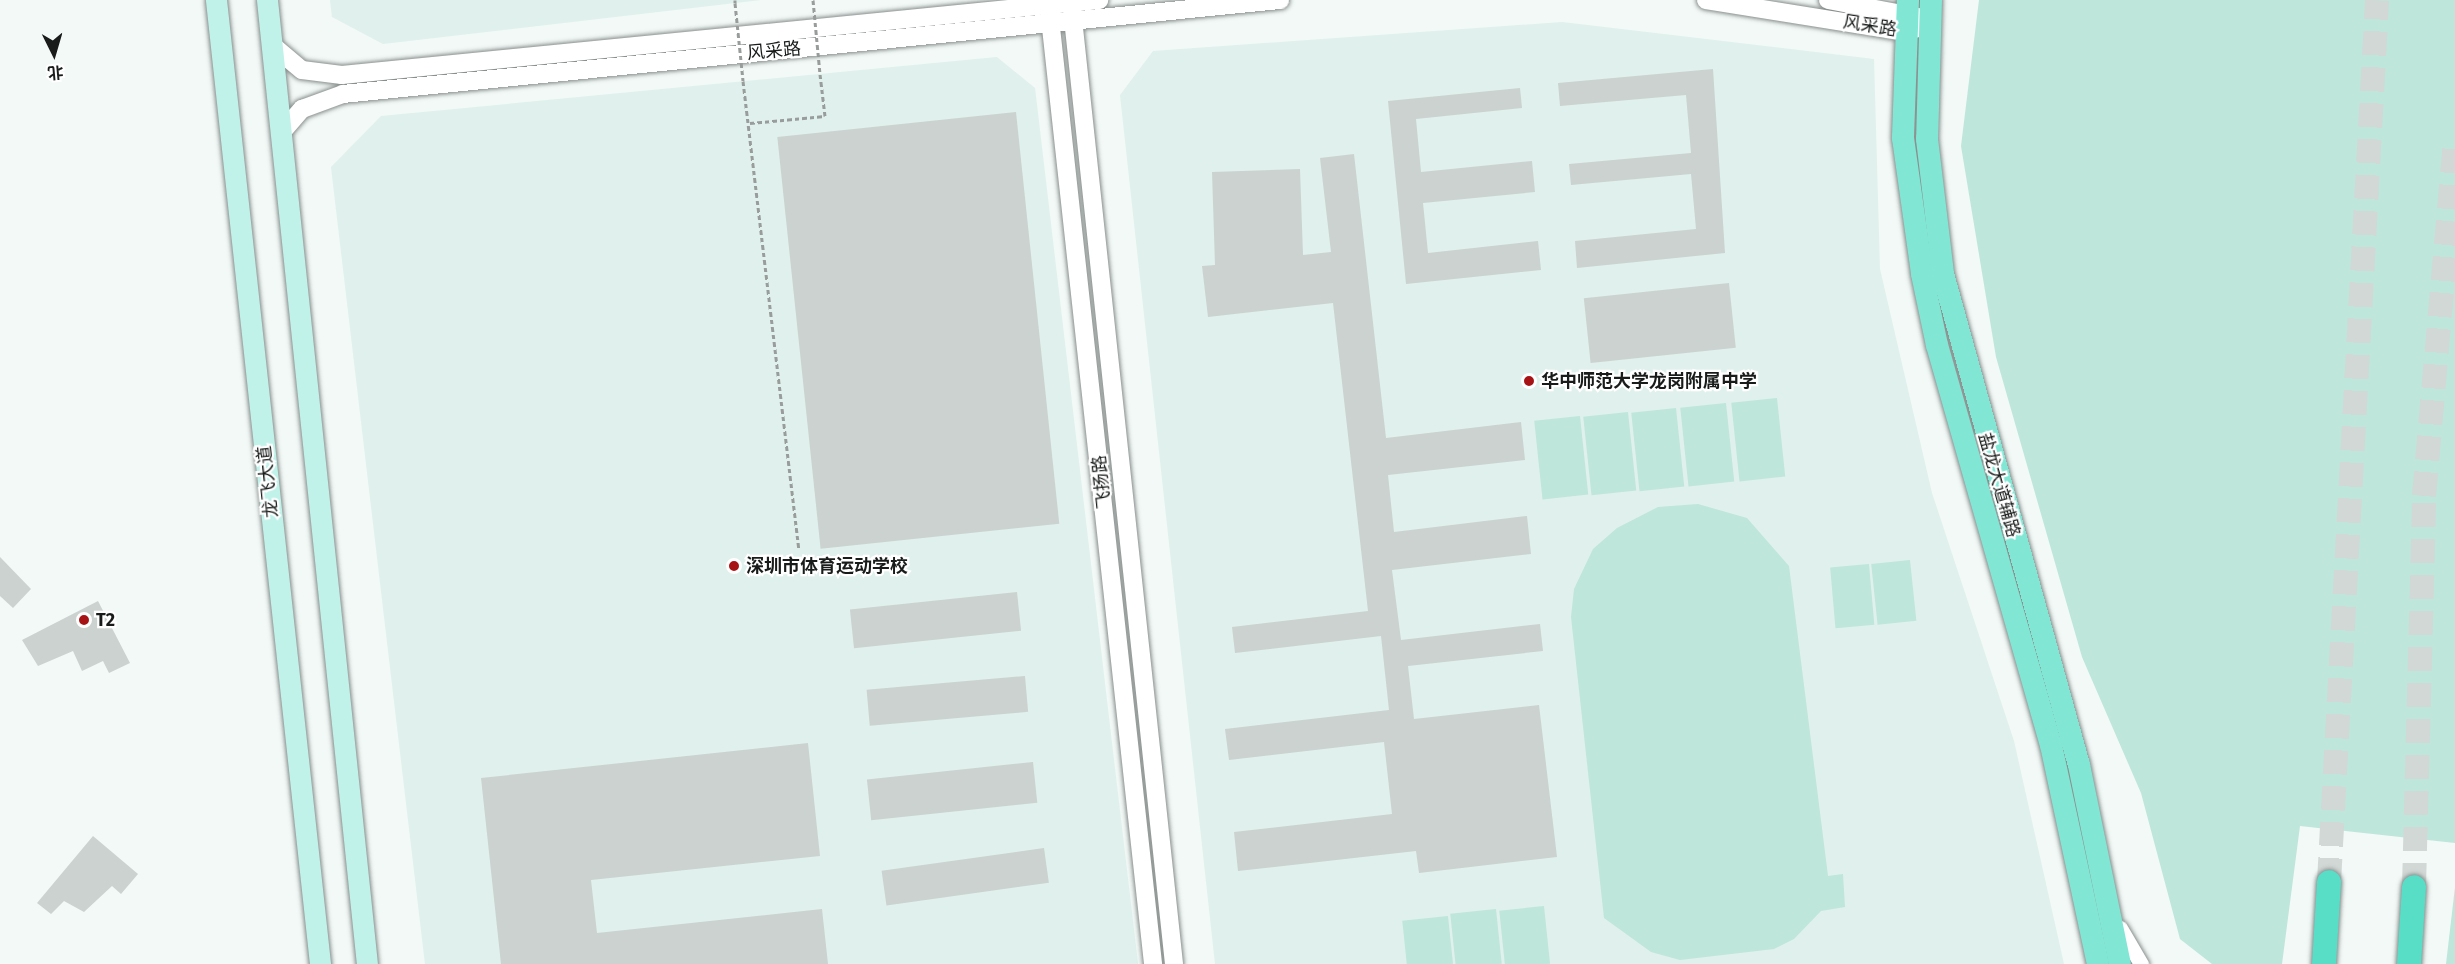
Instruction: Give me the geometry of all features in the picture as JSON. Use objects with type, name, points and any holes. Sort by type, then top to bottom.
[{"type":"highway","points":[[2324,964],[2329,882]]},
{"type":"highway","points":[[2409,964],[2414,887]]},
{"type":"main road","name":"龙飞大道","points":[[216,0],[320,964]]},
{"type":"main road","points":[[267,0],[367,964]]},
{"type":"main road","name":"盐龙大道辅路","points":[[1932,0],[1929,24],[1927,139],[1943,274],[2079,765],[2112,908],[2120,964]]},
{"type":"main road","name":"盐龙大道辅路","points":[[1907,15],[1904,149],[1922,274],[1937,345],[2051,745],[2098,964]]},
{"type":"street","name":"风采路","points":[[272,45],[302,70],[342,75],[1048,3],[1099,0]]},
{"type":"street","name":"风采路","points":[[281,133],[302,109],[343,94],[1051,25],[1280,0]]},
{"type":"street","name":"风采路","points":[[1706,0],[1907,15]]},
{"type":"street","name":"风采路","points":[[1828,0],[1907,15],[1929,24]]},
{"type":"street","name":"飞扬路","points":[[1071,1],[1174,964]]},
{"type":"street","name":"飞扬路","points":[[1048,3],[1153,964]]},
{"type":"street","points":[[2112,908],[2141,964]]},
{"type":"path","points":[[750,123],[825,116],[813,0]]},
{"type":"path","points":[[735,2],[799,548]]},
{"type":"shaded area","points":[[330,0],[761,0],[383,44],[332,17]]},
{"type":"shaded area","name":"华中师范大学龙岗附属中学","points":[[1562,22],[1874,59],[1880,269],[1932,493],[2014,741],[2064,964],[1215,964],[1120,95],[1153,51]]},
{"type":"shaded area","name":"深圳市体育运动学校","points":[[997,57],[1035,88],[1138,964],[425,964],[331,167],[381,116]]},
{"type":"green space","points":[[1979,0],[2455,0],[2455,843],[2300,826],[2282,964],[2212,964],[2180,939],[2141,793],[2082,657],[1996,357],[1961,146]]},
{"type":"green space","points":[[1777,398],[1785,477],[1740,481],[1731,403]]},
{"type":"green space","points":[[1726,403],[1734,482],[1689,486],[1680,408]]},
{"type":"green space","points":[[1676,408],[1684,487],[1640,491],[1631,413]]},
{"type":"green space","points":[[1628,412],[1636,491],[1592,495],[1583,417]]},
{"type":"green space","points":[[1580,416],[1588,495],[1543,499],[1534,421]]},
{"type":"green space","points":[[1698,504],[1747,518],[1789,566],[1828,876],[1843,874],[1845,907],[1821,911],[1794,939],[1774,949],[1680,960],[1651,952],[1604,918],[1571,617],[1574,589],[1593,549],[1617,528],[1658,507]]},
{"type":"green space","points":[[1910,560],[1916,621],[1878,625],[1871,564]]},
{"type":"green space","points":[[1869,564],[1874,625],[1835,628],[1830,567]]},
{"type":"green space","points":[[2455,887],[2455,964],[2446,964]]},
{"type":"green space","points":[[1544,906],[1550,964],[1505,964],[1499,911]]},
{"type":"green space","points":[[1496,909],[1502,964],[1456,964],[1450,914]]},
{"type":"green space","points":[[1448,916],[1453,964],[1407,964],[1402,921]]},
{"type":"building","points":[[1713,69],[1725,253],[1577,268],[1575,241],[1696,229],[1691,174],[1571,185],[1569,164],[1691,153],[1686,95],[1560,106],[1558,83]]},
{"type":"building","points":[[1520,88],[1522,108],[1416,119],[1421,172],[1532,161],[1535,192],[1423,203],[1428,253],[1538,241],[1541,270],[1406,284],[1388,101]]},
{"type":"building","points":[[1016,112],[1059,524],[821,549],[777,137]]},
{"type":"building","points":[[1354,154],[1386,438],[1521,422],[1525,460],[1388,475],[1394,532],[1527,516],[1531,554],[1392,570],[1401,640],[1540,624],[1543,651],[1408,666],[1414,719],[1539,705],[1557,857],[1419,873],[1416,851],[1238,871],[1234,832],[1392,814],[1384,742],[1229,760],[1225,729],[1389,710],[1381,636],[1235,653],[1232,627],[1368,611],[1333,303],[1208,317],[1202,266],[1215,265],[1212,172],[1300,169],[1303,255],[1331,252],[1320,158]]},
{"type":"building","points":[[1729,283],[1736,348],[1591,363],[1584,298]]},
{"type":"building","points":[[0,557],[31,589],[13,608],[0,596]]},
{"type":"building","points":[[1017,592],[1021,631],[854,648],[850,610]]},
{"type":"building","name":"T2","points":[[98,601],[130,663],[109,673],[103,661],[82,671],[73,651],[38,666],[22,640]]},
{"type":"building","points":[[1025,676],[1028,712],[870,726],[867,690]]},
{"type":"building","points":[[808,743],[820,856],[591,880],[597,933],[822,909],[828,964],[501,964],[481,778]]},
{"type":"building","points":[[1033,762],[1037,803],[871,820],[867,779]]},
{"type":"building","points":[[93,836],[138,874],[121,894],[112,886],[84,912],[64,901],[51,914],[37,903]]},
{"type":"building","points":[[1044,848],[1049,883],[886,905],[882,871]]},
{"type":"tunnel","points":[[2329,882],[2377,0]]},
{"type":"tunnel","points":[[2414,887],[2424,496],[2455,142]]},
{"type":"place","name":"华中师范大学龙岗附属中学","points":[[1529,381]]},
{"type":"place","name":"深圳市体育运动学校","points":[[734,566]]},
{"type":"place","name":"T2","points":[[84,620]]}]
